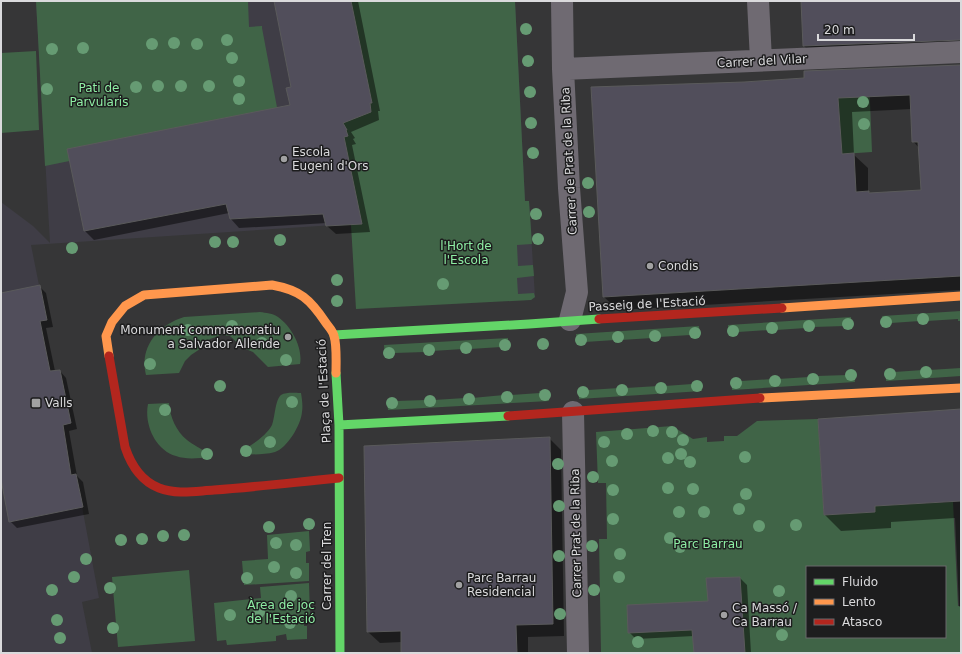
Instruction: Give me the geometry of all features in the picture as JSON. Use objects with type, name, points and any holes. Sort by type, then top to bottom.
[{"type":"street","name":"Carrer de Prat de la Riba","points":[[562,1],[570,188],[577,292],[570,320]]},
{"type":"street","points":[[758,1],[761,60]]},
{"type":"street","name":"Carrer del Vilar","points":[[564,69],[961,52]]},
{"type":"street","name":"Plaça de l'Estació","points":[[272,285],[283,287],[301,294],[320,314],[334,335],[339,425],[339,478],[230,489],[178,492],[164,490],[148,482],[136,472],[125,447],[106,336],[113,318],[132,299],[144,295],[272,285]]},
{"type":"street","name":"Passeig de l'Estació","points":[[334,335],[529,324],[570,320],[714,313],[961,296]]},
{"type":"street","points":[[339,425],[573,412],[718,400],[961,388]]},
{"type":"street","name":"Carrer Prat de la Riba","points":[[573,412],[578,653]]},
{"type":"street","name":"Carrer del Tren","points":[[339,478],[340,653]]},
{"type":"shaded area","name":"Escola Eugeni d'Ors","points":[[36,1],[515,1],[525,201],[529,201],[535,297],[531,300],[350,224],[31,245],[46,320],[40,322],[50,371],[60,370],[71,423],[63,425],[71,475],[76,474],[99,598],[82,602],[92,653],[1,653],[1,202],[33,226],[50,243]]},
{"type":"green space","name":"Pati de Parvularis","points":[[36,1],[248,1],[249,27],[262,26],[279,118],[45,166]]},
{"type":"green space","name":"l'Hort de l'Escola","points":[[351,1],[515,1],[525,201],[529,201],[532,244],[517,245],[518,266],[533,265],[534,276],[517,278],[518,294],[534,293],[535,297],[531,300],[356,309],[351,225],[326,226],[323,214],[354,17]]},
{"type":"green space","points":[[36,51],[39,130],[1,133],[1,53]]},
{"type":"green space","points":[[869,78],[872,152],[842,154],[837,79]]},
{"type":"green space","points":[[961,311],[961,321],[958,321],[958,319],[927,321],[927,323],[920,323],[920,321],[891,323],[890,325],[883,326],[882,316]]},
{"type":"green space","points":[[260,312],[269,313],[276,316],[288,326],[300,351],[300,364],[268,367],[253,352],[243,348],[230,336],[222,335],[210,339],[203,347],[191,355],[185,361],[179,373],[146,375],[145,355],[148,346],[159,331],[175,321],[184,317]]},
{"type":"green space","points":[[851,317],[852,328],[846,328],[845,326],[813,327],[813,330],[807,330],[806,328],[776,330],[776,332],[769,333],[769,330],[738,332],[738,335],[729,335],[728,325]]},
{"type":"green space","points":[[699,326],[700,337],[691,337],[690,335],[659,337],[659,340],[652,340],[652,338],[621,340],[621,342],[615,343],[615,340],[585,342],[585,344],[577,345],[576,334]]},
{"type":"green space","points":[[508,338],[508,349],[502,350],[501,347],[470,349],[470,352],[464,352],[463,349],[432,351],[432,354],[425,354],[425,352],[394,353],[394,355],[385,356],[384,345]]},
{"type":"green space","points":[[923,367],[929,367],[929,370],[961,368],[961,376],[886,381],[886,370],[893,370],[894,372],[923,370]]},
{"type":"green space","points":[[848,372],[854,372],[855,382],[732,390],[732,379],[741,379],[741,381],[772,379],[772,377],[778,376],[778,379],[809,377],[809,374],[815,374],[816,376],[848,375]]},
{"type":"green space","points":[[701,381],[702,391],[579,399],[579,388],[587,388],[588,390],[619,388],[618,386],[626,386],[626,388],[658,386],[658,384],[664,383],[665,386],[692,384],[692,382]]},
{"type":"green space","points":[[548,390],[549,401],[388,410],[387,400],[426,400],[426,397],[434,397],[434,400],[465,398],[465,395],[472,395],[472,398],[504,395],[504,393],[510,392],[511,395],[540,393],[539,391]]},
{"type":"green space","points":[[288,393],[301,393],[301,417],[289,441],[280,450],[275,452],[243,455],[243,450],[263,436],[272,425],[279,397]]},
{"type":"green space","points":[[169,403],[172,418],[183,436],[210,457],[184,458],[176,456],[162,448],[157,442],[148,420],[148,404]]},
{"type":"green space","name":"Parc Barrau","points":[[818,419],[824,515],[875,512],[875,506],[953,502],[958,606],[961,606],[961,653],[601,653],[599,539],[607,539],[606,483],[598,483],[596,432],[672,426],[693,439],[707,437],[707,442],[724,441],[724,436],[737,436],[757,421]]},
{"type":"green space","points":[[309,531],[310,551],[306,552],[306,563],[309,563],[309,581],[244,585],[242,561],[268,559],[267,535]]},
{"type":"green space","points":[[189,570],[195,641],[118,647],[112,577]]},
{"type":"green space","name":"Àrea de joc de l'Estació","points":[[309,583],[310,615],[304,615],[304,626],[307,626],[307,639],[287,640],[286,634],[276,636],[276,641],[227,645],[226,640],[217,641],[214,603],[261,598],[260,587]]},
{"type":"building","points":[[274,1],[351,1],[372,103],[370,103],[371,112],[343,123],[347,130],[348,136],[344,137],[362,224],[326,226],[323,214],[230,219],[226,204],[84,231],[67,149],[290,105],[286,88],[291,87]]},
{"type":"building","points":[[801,1],[961,1],[961,40],[803,46]]},
{"type":"building","points":[[961,65],[961,276],[603,297],[591,87],[744,82],[804,78],[804,71]],"holes":[[[910,95],[912,142],[918,142],[921,190],[869,193],[869,191],[856,192],[854,153],[842,154],[838,98]]]},
{"type":"building","name":"Valls","points":[[40,285],[47,320],[40,321],[50,371],[60,370],[71,423],[63,425],[71,475],[76,474],[83,507],[9,522],[1,479],[1,293]]},
{"type":"building","points":[[961,409],[961,501],[875,506],[875,512],[824,515],[818,419]]},
{"type":"building","points":[[550,437],[553,624],[516,625],[517,653],[401,653],[401,631],[367,632],[364,446]]},
{"type":"building","points":[[740,577],[745,653],[694,653],[692,630],[628,633],[627,605],[708,601],[706,578]]},
{"type":"traffic: fast","points":[[334,335],[599,319]]},
{"type":"traffic: fast","points":[[336,373],[339,425],[340,653]]},
{"type":"traffic: fast","points":[[339,425],[508,416]]},
{"type":"traffic: slow","points":[[109,356],[106,336],[112,322],[125,306],[144,295],[272,285],[282,287],[304,297],[315,308],[332,330],[336,349],[336,373]]},
{"type":"traffic: slow","points":[[782,308],[961,296]]},
{"type":"traffic: slow","points":[[760,398],[961,388]]},
{"type":"traffic: jam","points":[[599,319],[782,308]]},
{"type":"traffic: jam","points":[[109,356],[125,447],[130,460],[138,472],[153,485],[166,490],[186,492],[339,478]]},
{"type":"traffic: jam","points":[[508,416],[760,398]]},
{"type":"place","name":"Escola Eugeni d'Ors","points":[[284,159]]},
{"type":"place","name":"Condis","points":[[650,266]]},
{"type":"place","name":"Monument commemoratiu a Salvador Allende","points":[[288,337]]},
{"type":"place","name":"Valls","points":[[36,403]]},
{"type":"place","name":"Parc Barrau Residencial","points":[[459,585]]},
{"type":"place","name":"Ca Massó / Ca Barrau","points":[[724,615]]}]
